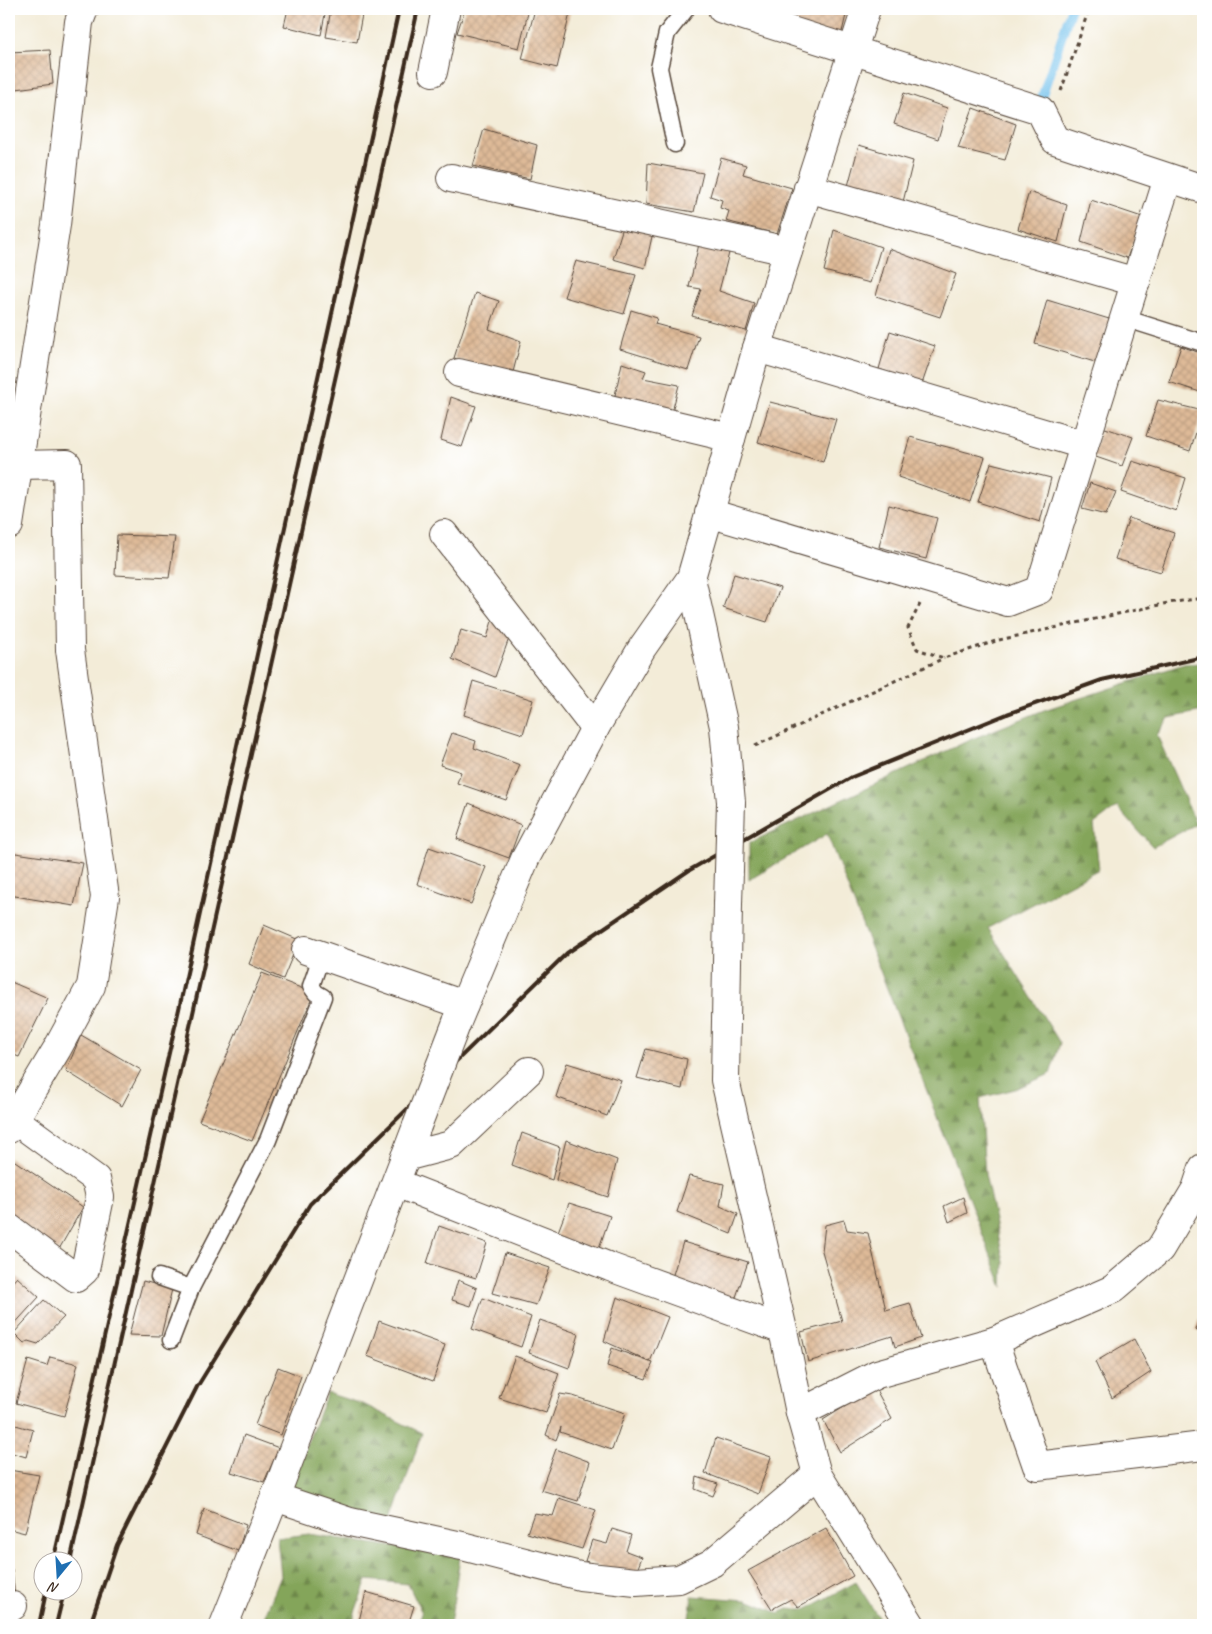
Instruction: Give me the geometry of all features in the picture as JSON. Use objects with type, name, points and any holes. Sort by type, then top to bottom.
[{"type":"street","points":[[9,525],[56,225],[79,22],[84,9]]},
{"type":"street","points":[[433,72],[446,9]]},
{"type":"street","points":[[722,9],[853,49],[1040,110],[1055,140],[1203,189]]},
{"type":"street","points":[[224,1625],[461,1014],[525,859],[595,728],[642,648],[691,578],[758,348],[866,9]]},
{"type":"street","points":[[451,178],[788,251]]},
{"type":"street","points":[[709,513],[1008,602],[1039,590],[1168,178]]},
{"type":"street","points":[[808,188],[1136,282]]},
{"type":"street","points":[[758,348],[1084,445]]},
{"type":"street","points":[[459,373],[731,438]]},
{"type":"street","points":[[9,1228],[76,1278],[85,1270],[100,1196],[96,1179],[12,1125],[91,986],[105,897],[70,650],[67,464],[15,479]]},
{"type":"street","points":[[444,534],[595,728]]},
{"type":"street","points":[[691,578],[724,728],[731,802],[725,1080],[783,1330],[800,1413],[817,1474],[911,1625]]},
{"type":"street","points":[[313,954],[461,1014]]},
{"type":"street","points":[[405,1157],[451,1145],[529,1071]]},
{"type":"street","points":[[800,1413],[877,1374],[994,1341],[1113,1289],[1160,1250],[1196,1189],[1203,1168]]},
{"type":"street","points":[[396,1183],[610,1267],[783,1330]]},
{"type":"street","points":[[994,1341],[1037,1466],[1203,1446]]},
{"type":"street","points":[[275,1497],[350,1522],[462,1546],[580,1576],[636,1582],[679,1579],[712,1563],[817,1474]]},
{"type":"lane","points":[[675,144],[659,68],[667,33],[686,9]]},
{"type":"lane","points":[[1124,318],[1203,343]]},
{"type":"lane","points":[[171,1340],[191,1288],[268,1140],[323,997],[316,993],[311,986],[313,954]]},
{"type":"lane","points":[[160,1277],[191,1288]]},
{"type":"path","points":[[1049,126],[1089,9]]},
{"type":"path","points":[[727,761],[833,708],[944,658]]},
{"type":"green space","points":[[1203,663],[1203,711],[1169,718],[1157,735],[1196,824],[1153,847],[1117,807],[1094,824],[1099,869],[988,928],[1060,1043],[1050,1074],[1015,1089],[980,1098],[985,1174],[1004,1262],[1003,1287],[827,834],[749,880],[749,843],[972,739],[1044,710],[1184,664]]},
{"type":"green space","points":[[327,1393],[365,1405],[422,1433],[392,1521],[288,1492]]},
{"type":"green space","points":[[309,1534],[460,1557],[450,1625],[417,1625],[422,1613],[408,1584],[367,1580],[354,1615],[354,1625],[261,1625],[281,1576],[277,1538]]},
{"type":"green space","points":[[856,1582],[882,1623],[877,1625],[688,1625],[692,1596],[747,1600],[779,1613],[788,1609],[807,1609]]},
{"type":"building","points":[[288,9],[326,9],[321,35],[284,26]]},
{"type":"building","points":[[331,9],[363,9],[357,42],[326,37]]},
{"type":"building","points":[[465,9],[529,9],[519,48],[457,33]]},
{"type":"building","points":[[535,9],[571,9],[557,68],[522,59]]},
{"type":"building","points":[[771,9],[841,9],[847,11],[840,40],[769,16]]},
{"type":"building","points":[[50,50],[53,84],[9,90],[9,52]]},
{"type":"building","points":[[904,93],[947,108],[938,139],[894,124]]},
{"type":"building","points":[[973,108],[1016,124],[1005,160],[958,148]]},
{"type":"building","points":[[484,129],[537,145],[530,179],[473,166]]},
{"type":"building","points":[[859,145],[913,161],[903,202],[848,186]]},
{"type":"building","points":[[721,158],[746,165],[743,174],[792,188],[777,234],[726,221],[729,211],[720,208],[722,200],[710,196]]},
{"type":"building","points":[[648,163],[703,173],[694,212],[646,204]]},
{"type":"building","points":[[1029,192],[1067,205],[1058,242],[1018,229]]},
{"type":"building","points":[[1091,200],[1142,217],[1127,258],[1081,242]]},
{"type":"building","points":[[624,224],[653,232],[645,268],[613,259]]},
{"type":"building","points":[[834,230],[881,247],[870,283],[824,271]]},
{"type":"building","points":[[699,244],[729,253],[719,291],[754,303],[746,331],[692,316],[701,289],[689,287]]},
{"type":"building","points":[[889,249],[956,274],[940,317],[876,296]]},
{"type":"building","points":[[576,261],[636,275],[624,314],[564,297]]},
{"type":"building","points":[[475,293],[499,301],[489,329],[521,341],[512,376],[454,358]]},
{"type":"building","points":[[1047,300],[1109,319],[1098,363],[1035,344]]},
{"type":"building","points":[[631,310],[657,318],[655,324],[699,336],[688,370],[620,349]]},
{"type":"building","points":[[890,331],[935,346],[922,384],[879,369]]},
{"type":"building","points":[[1181,346],[1203,354],[1203,393],[1169,382]]},
{"type":"building","points":[[622,363],[646,371],[643,378],[679,385],[671,416],[614,400]]},
{"type":"building","points":[[451,397],[476,406],[462,447],[441,440]]},
{"type":"building","points":[[1158,400],[1203,411],[1190,451],[1146,436]]},
{"type":"building","points":[[770,402],[836,419],[823,462],[758,442]]},
{"type":"building","points":[[1102,427],[1133,437],[1122,466],[1093,456]]},
{"type":"building","points":[[910,437],[985,457],[970,502],[898,477]]},
{"type":"building","points":[[1132,461],[1186,478],[1176,511],[1121,492]]},
{"type":"building","points":[[991,463],[1051,478],[1040,522],[978,502]]},
{"type":"building","points":[[1090,483],[1116,492],[1106,515],[1082,509]]},
{"type":"building","points":[[889,505],[937,518],[926,559],[879,547]]},
{"type":"building","points":[[1129,518],[1174,533],[1161,572],[1115,559]]},
{"type":"building","points":[[117,535],[175,537],[169,578],[115,575]]},
{"type":"building","points":[[734,574],[780,588],[767,622],[723,608]]},
{"type":"building","points":[[492,621],[512,630],[495,677],[452,659],[461,630],[487,638]]},
{"type":"building","points":[[473,681],[533,700],[523,734],[464,715]]},
{"type":"building","points":[[452,733],[476,741],[474,748],[520,765],[506,800],[457,783],[461,772],[440,765]]},
{"type":"building","points":[[469,803],[521,825],[509,858],[457,839]]},
{"type":"building","points":[[429,847],[486,867],[471,904],[417,884]]},
{"type":"building","points":[[9,852],[83,863],[74,906],[9,895]]},
{"type":"building","points":[[264,925],[299,940],[283,979],[249,964]]},
{"type":"building","points":[[262,973],[314,993],[252,1141],[199,1121]]},
{"type":"building","points":[[9,981],[48,998],[19,1057],[9,1053]]},
{"type":"building","points":[[81,1035],[141,1070],[122,1106],[66,1071]]},
{"type":"building","points":[[646,1049],[687,1059],[682,1089],[637,1078]]},
{"type":"building","points":[[567,1063],[621,1080],[607,1116],[556,1097]]},
{"type":"building","points":[[522,1133],[560,1147],[552,1180],[512,1165]]},
{"type":"building","points":[[566,1140],[617,1160],[608,1197],[556,1180]]},
{"type":"building","points":[[9,1157],[83,1207],[58,1251],[9,1214]]},
{"type":"building","points":[[689,1176],[724,1184],[720,1206],[738,1214],[731,1234],[677,1212]]},
{"type":"building","points":[[963,1197],[967,1213],[949,1222],[944,1206]]},
{"type":"building","points":[[569,1203],[610,1216],[598,1251],[556,1237]]},
{"type":"building","points":[[844,1220],[847,1230],[868,1233],[886,1310],[910,1303],[921,1338],[895,1347],[892,1336],[808,1362],[801,1332],[842,1321],[822,1251],[825,1225]]},
{"type":"building","points":[[439,1226],[487,1243],[476,1278],[427,1263]]},
{"type":"building","points":[[683,1242],[748,1262],[734,1303],[671,1281]]},
{"type":"building","points":[[505,1253],[550,1268],[536,1305],[492,1293]]},
{"type":"building","points":[[17,1277],[39,1297],[10,1329],[9,1286]]},
{"type":"building","points":[[458,1280],[477,1288],[471,1306],[452,1300]]},
{"type":"building","points":[[143,1281],[172,1289],[161,1336],[129,1335]]},
{"type":"building","points":[[617,1297],[668,1317],[650,1362],[604,1341]]},
{"type":"building","points":[[483,1298],[531,1317],[521,1347],[472,1329]]},
{"type":"building","points":[[44,1300],[64,1317],[38,1344],[28,1341],[24,1343],[14,1333]]},
{"type":"building","points":[[1203,1307],[1203,1333],[1195,1330]]},
{"type":"building","points":[[540,1320],[579,1334],[569,1368],[529,1353]]},
{"type":"building","points":[[379,1321],[445,1345],[433,1381],[367,1356]]},
{"type":"building","points":[[1134,1339],[1151,1372],[1112,1398],[1095,1362]]},
{"type":"building","points":[[612,1348],[653,1363],[646,1379],[607,1366]]},
{"type":"building","points":[[515,1356],[559,1373],[546,1413],[499,1398]]},
{"type":"building","points":[[50,1357],[78,1364],[64,1416],[16,1403],[28,1360],[47,1366]]},
{"type":"building","points":[[278,1367],[301,1376],[281,1435],[255,1425]]},
{"type":"building","points":[[875,1388],[892,1419],[840,1452],[823,1420]]},
{"type":"building","points":[[560,1394],[573,1396],[625,1413],[612,1450],[560,1432],[561,1427],[556,1440],[546,1435]]},
{"type":"building","points":[[9,1423],[33,1430],[26,1457],[9,1452]]},
{"type":"building","points":[[244,1435],[279,1448],[264,1482],[231,1472]]},
{"type":"building","points":[[716,1438],[771,1457],[758,1494],[705,1473]]},
{"type":"building","points":[[556,1449],[590,1462],[578,1501],[541,1490]]},
{"type":"building","points":[[9,1470],[39,1475],[25,1533],[9,1529]]},
{"type":"building","points":[[697,1477],[718,1484],[713,1496],[695,1489]]},
{"type":"building","points":[[559,1498],[596,1510],[582,1549],[527,1533],[534,1513],[553,1516]]},
{"type":"building","points":[[204,1509],[246,1525],[238,1551],[196,1535]]},
{"type":"building","points":[[826,1528],[853,1576],[798,1607],[791,1599],[772,1609],[748,1571]]},
{"type":"building","points":[[612,1529],[631,1535],[626,1551],[642,1557],[634,1578],[585,1561],[592,1540],[607,1544]]},
{"type":"building","points":[[9,1570],[12,1570],[15,1596],[9,1597]]},
{"type":"building","points":[[366,1592],[414,1606],[408,1625],[358,1625]]},
{"type":"waterway","points":[[1042,96],[1071,9]]},
{"type":"railway","points":[[55,1552],[179,1009],[399,9]]},
{"type":"railway","points":[[72,1552],[418,9]]},
{"type":"railway","points":[[90,1625],[117,1545],[197,1387],[310,1204],[567,953],[688,871],[852,777],[1007,714],[1102,680],[1203,657]]},
{"type":"railway","points":[[39,1625],[44,1602]]},
{"type":"railway","points":[[56,1625],[62,1602]]}]
